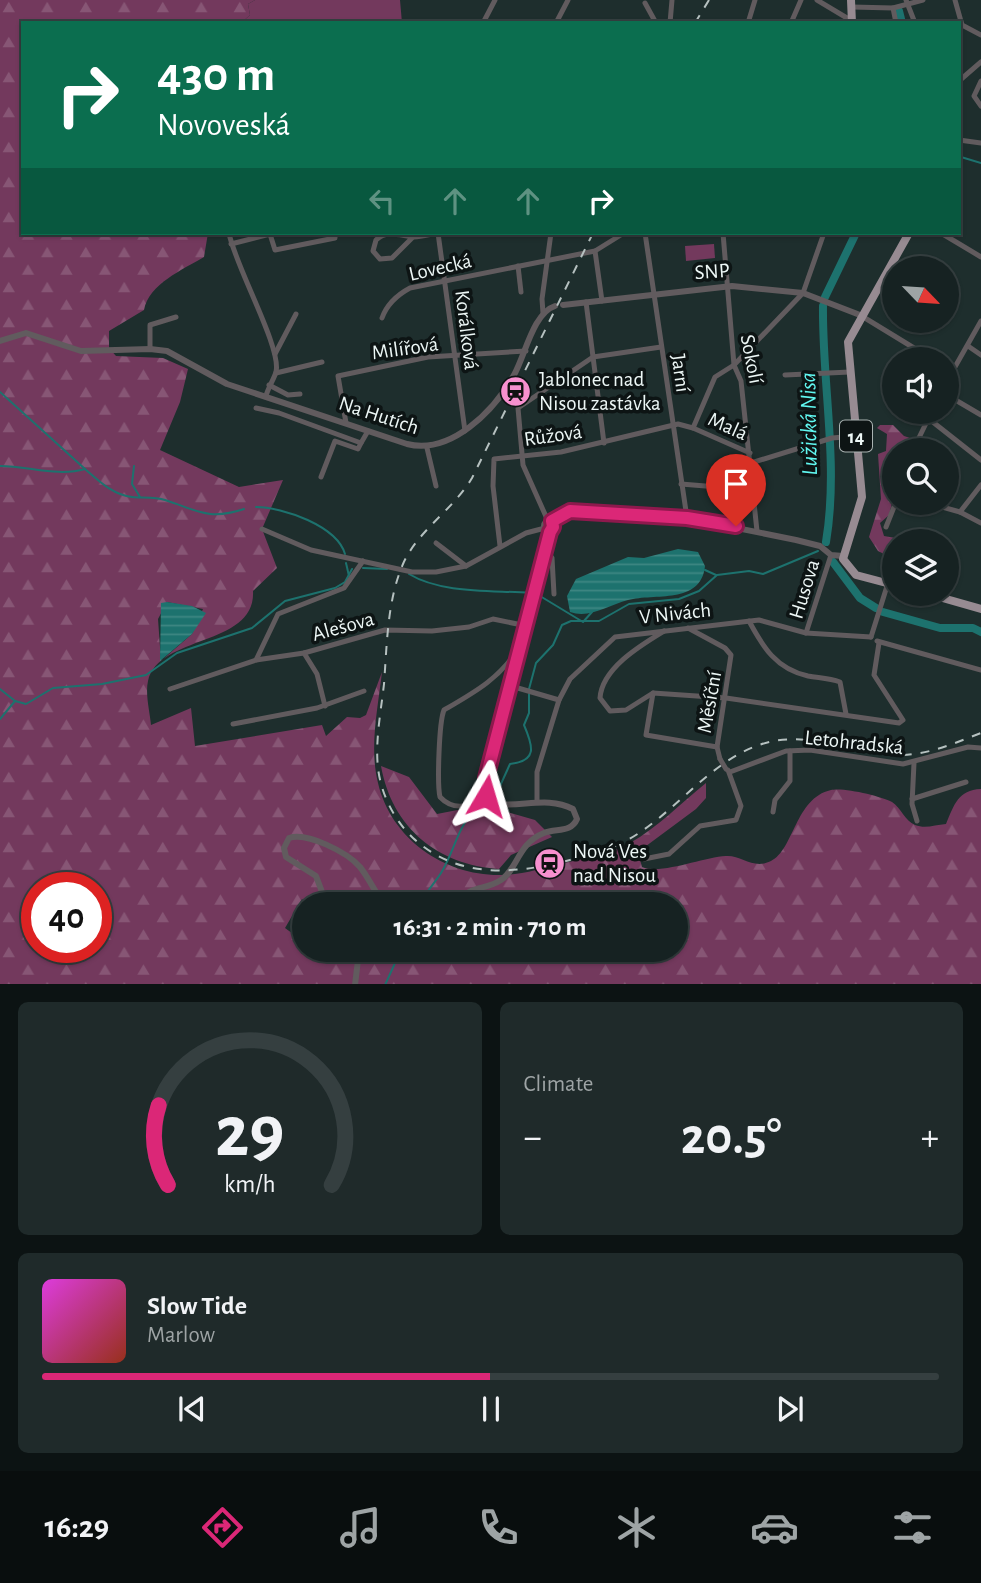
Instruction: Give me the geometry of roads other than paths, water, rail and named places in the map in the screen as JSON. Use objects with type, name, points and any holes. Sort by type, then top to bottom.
[{"type":"main road","name":"14","points":[[842,556],[861,502],[848,342],[860,315],[908,235]]},
{"type":"main road","points":[[842,556],[851,572],[882,581]]},
{"type":"main road","points":[[959,603],[981,609]]},
{"type":"street","points":[[484,21],[495,0]]},
{"type":"street","points":[[557,21],[568,0]]},
{"type":"street","points":[[670,21],[672,0]]},
{"type":"street","points":[[749,21],[755,0]]},
{"type":"street","points":[[792,21],[802,0]]},
{"type":"street","points":[[817,0],[850,21]]},
{"type":"street","points":[[851,4],[893,8],[923,0]]},
{"type":"street","points":[[955,0],[961,21]]},
{"type":"street","points":[[645,4],[655,21]]},
{"type":"street","points":[[909,4],[914,21]]},
{"type":"street","points":[[893,8],[896,21]]},
{"type":"street","points":[[961,21],[962,25],[981,34]]},
{"type":"street","points":[[961,79],[981,62]]},
{"type":"street","points":[[981,81],[974,96],[981,106]]},
{"type":"street","points":[[961,140],[981,143]]},
{"type":"street","points":[[229,235],[275,354],[276,373],[266,396]]},
{"type":"street","points":[[231,244],[266,235]]},
{"type":"street","points":[[270,235],[275,250],[335,238],[335,235]]},
{"type":"street","points":[[387,235],[379,236],[373,251],[380,259],[391,258],[413,237]]},
{"type":"street","points":[[408,235],[426,235]]},
{"type":"street","name":"Korálková","points":[[438,235],[465,431]]},
{"type":"street","points":[[544,313],[542,299],[551,235]]},
{"type":"street","name":"Lovecká","points":[[382,318],[385,309],[402,292],[445,280],[595,251],[621,235]]},
{"type":"street","name":"Jarní","points":[[645,235],[687,518]]},
{"type":"street","name":"Sokolí","points":[[723,235],[734,365],[741,381],[757,531]]},
{"type":"street","points":[[693,428],[713,380],[734,365],[803,293],[823,235]]},
{"type":"street","points":[[944,235],[981,257]]},
{"type":"street","points":[[595,251],[602,301]]},
{"type":"street","points":[[518,266],[521,292]]},
{"type":"street","name":"SNP","points":[[544,313],[559,306],[586,302],[727,287],[803,293],[860,315]]},
{"type":"street","points":[[586,302],[604,443]]},
{"type":"street","name":"Na Hutích","points":[[0,341],[26,333],[80,351],[150,349],[173,354],[222,381],[346,424],[427,447],[465,431],[508,386],[544,313]]},
{"type":"street","points":[[275,354],[296,314]]},
{"type":"street","points":[[860,315],[912,347]]},
{"type":"street","points":[[150,349],[150,325],[176,317]]},
{"type":"street","points":[[959,358],[981,321]]},
{"type":"street","points":[[968,346],[981,355]]},
{"type":"street","points":[[468,892],[504,877],[522,848],[544,833],[571,827],[576,821],[576,813],[570,807],[537,802],[503,805],[494,803],[486,796],[486,778],[547,551],[549,525],[521,456],[518,408],[593,357],[661,347]]},
{"type":"street","name":"Milířová","points":[[346,424],[338,376],[407,360],[526,351]]},
{"type":"street","points":[[276,373],[322,362]]},
{"type":"street","points":[[785,375],[850,372]]},
{"type":"street","points":[[269,386],[288,395],[300,394]]},
{"type":"street","points":[[959,402],[981,415]]},
{"type":"street","points":[[256,408],[279,413],[361,443]]},
{"type":"street","points":[[935,424],[981,460]]},
{"type":"street","name":"Růžová","points":[[500,546],[492,463],[499,457],[604,443],[673,425],[693,428]]},
{"type":"street","name":"Malá","points":[[693,428],[750,453]]},
{"type":"street","points":[[321,477],[335,441],[358,449],[368,431]]},
{"type":"street","points":[[751,463],[829,439],[856,436]]},
{"type":"street","points":[[427,447],[436,486]]},
{"type":"street","points":[[681,484],[754,491]]},
{"type":"street","points":[[981,485],[960,512],[981,523]]},
{"type":"street","points":[[262,529],[311,550],[412,572],[436,572],[466,566],[500,546],[549,525],[570,511],[687,518],[818,545],[831,555],[842,556]]},
{"type":"street","points":[[886,527],[891,515]]},
{"type":"street","points":[[436,544],[466,566]]},
{"type":"street","points":[[547,551],[552,558],[554,594]]},
{"type":"street","name":"Husova","points":[[806,633],[831,555]]},
{"type":"street","points":[[256,660],[278,614],[344,588],[363,561]]},
{"type":"street","points":[[882,602],[871,637],[879,643],[981,670]]},
{"type":"street","name":"Alešova","points":[[170,689],[256,660],[304,653],[386,631],[432,631],[469,627],[493,619],[527,626]]},
{"type":"street","name":"V Nivách","points":[[537,802],[537,772],[559,700],[570,679],[608,640],[759,620],[806,633],[871,637]]},
{"type":"street","points":[[749,621],[767,653],[776,661],[806,675],[840,682],[846,714]]},
{"type":"street","name":"Měsíční","points":[[644,859],[669,854],[699,826],[736,820],[741,806],[717,747],[731,655],[688,628]]},
{"type":"street","points":[[664,631],[624,658],[602,689],[600,698],[604,707],[617,713],[653,693],[726,698],[846,714],[892,724],[903,720],[874,674],[879,643]]},
{"type":"street","points":[[486,796],[472,805],[458,806],[443,801],[440,797],[438,776],[442,717],[444,710],[486,687],[502,673],[523,642]]},
{"type":"street","points":[[304,653],[317,674],[325,706]]},
{"type":"street","points":[[511,686],[559,700]]},
{"type":"street","points":[[233,724],[325,706],[364,691]]},
{"type":"street","points":[[653,693],[646,735],[717,747]]},
{"type":"street","name":"Letohradská","points":[[728,770],[790,751],[810,750],[886,762],[914,763],[968,747],[981,748]]},
{"type":"street","name":"Letohradská","points":[[773,812],[775,800],[790,780],[790,751]]},
{"type":"street","name":"Letohradská","points":[[914,763],[912,799],[916,821]]},
{"type":"street","points":[[912,799],[966,782]]},
{"type":"street","points":[[322,892],[316,876],[286,857],[284,848],[289,838],[301,835],[350,858],[362,869],[377,892]]},
{"type":"street","points":[[355,984],[358,962]]},
{"type":"water","points":[[678,549],[698,552],[705,566],[702,578],[695,587],[675,595],[628,600],[592,613],[570,612],[567,596],[576,579],[628,557],[644,558]]},
{"type":"water","points":[[161,603],[192,606],[206,613],[192,634],[160,661]]},
{"type":"waterway","name":"Lužická Nisa","points":[[899,11],[902,21]]},
{"type":"waterway","points":[[961,157],[981,163]]},
{"type":"waterway","name":"Lužická Nisa","points":[[825,297],[855,235]]},
{"type":"waterway","name":"Lužická Nisa","points":[[823,306],[831,483],[826,542]]},
{"type":"waterway","points":[[0,392],[85,469]]},
{"type":"waterway","points":[[0,466],[53,472],[85,469],[107,487],[125,496],[161,499],[212,514],[244,509]]},
{"type":"waterway","points":[[134,466],[132,484],[140,497]]},
{"type":"waterway","points":[[256,507],[280,510],[308,520],[332,535],[345,554]]},
{"type":"waterway","points":[[529,689],[536,663],[553,645],[562,625],[571,621],[599,621],[629,604],[679,599],[699,591],[717,575],[749,571],[763,574],[818,551]]},
{"type":"waterway","name":"Lužická Nisa","points":[[833,562],[860,598],[876,608]]},
{"type":"waterway","points":[[346,563],[349,576]]},
{"type":"waterway","points":[[363,568],[387,569]]},
{"type":"waterway","points":[[0,689],[15,701],[26,704],[53,688],[102,684],[146,675],[177,653],[252,628],[285,601],[335,588],[345,582],[352,569]]},
{"type":"waterway","points":[[705,570],[716,575]]},
{"type":"waterway","points":[[409,574],[452,588],[530,593]]},
{"type":"waterway","points":[[540,596],[583,622],[592,612]]},
{"type":"waterway","name":"Lužická Nisa","points":[[883,612],[940,628],[973,628],[981,632]]},
{"type":"waterway","points":[[491,795],[500,786],[510,764],[525,760],[531,751],[524,725],[529,713],[529,694]]},
{"type":"waterway","points":[[0,719],[15,701]]},
{"type":"waterway","points":[[427,892],[441,873],[468,818],[484,803]]},
{"type":"waterway","points":[[385,984],[396,962]]},
{"type":"railway","points":[[696,21],[709,0]]},
{"type":"railway","points":[[592,235],[472,478],[417,541],[398,578],[389,623],[377,758],[382,787],[400,823],[413,838],[434,854],[456,864],[480,869],[528,868],[578,858],[624,842],[663,815],[718,768],[759,745],[795,739],[812,740],[900,755],[941,748],[981,733]]},
{"type":"place","name":"Jablonec nad Nisou zastávka","points":[[516,391]]},
{"type":"place","name":"Nová Ves nad Nisou","points":[[550,863]]}]
